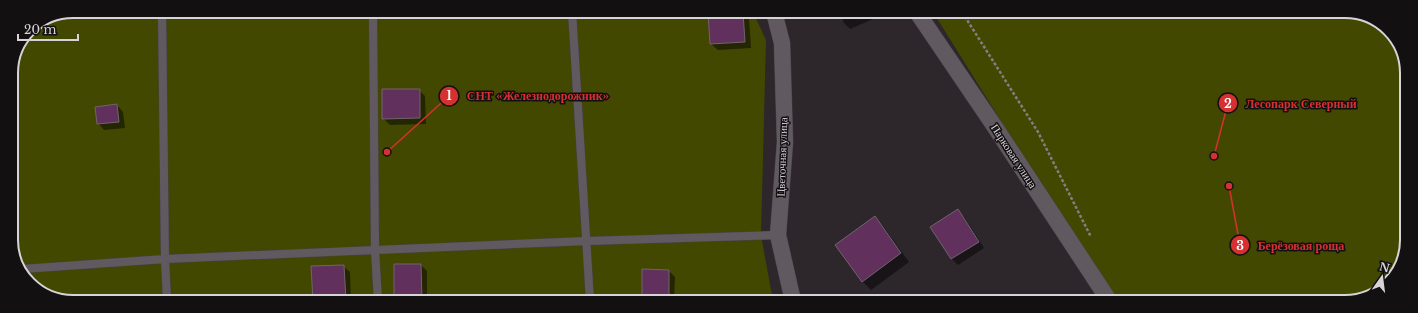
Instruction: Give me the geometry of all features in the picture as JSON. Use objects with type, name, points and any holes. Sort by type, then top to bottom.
[{"type":"street","name":"Цветочная улица","points":[[776,18],[782,43],[785,142],[778,235],[792,295]]},
{"type":"street","name":"Парковая улица","points":[[921,18],[1105,295]]},
{"type":"lane","points":[[162,18],[164,259],[167,295]]},
{"type":"lane","points":[[373,18],[378,295]]},
{"type":"lane","points":[[572,18],[590,295]]},
{"type":"lane","points":[[27,270],[164,259],[587,241],[778,235]]},
{"type":"path","points":[[966,18],[1038,132],[1093,241]]},
{"type":"shaded area","points":[[73,18],[756,18],[766,40],[761,235],[772,295],[63,294],[49,289],[34,279],[25,267],[19,250],[19,63],[22,52],[34,34],[52,22]]},
{"type":"shaded area","points":[[937,18],[1345,18],[1366,22],[1384,34],[1393,46],[1399,63],[1400,73],[1400,240],[1399,250],[1393,267],[1378,284],[1362,292],[1345,295],[1110,295]]},
{"type":"building","points":[[708,18],[743,18],[745,42],[710,44]]},
{"type":"building","points":[[382,89],[420,89],[420,118],[382,119]]},
{"type":"building","points":[[117,104],[119,122],[97,124],[95,107]]},
{"type":"building","points":[[958,209],[979,242],[951,259],[930,227]]},
{"type":"building","points":[[875,216],[901,253],[862,282],[835,245]]},
{"type":"building","points":[[394,264],[421,264],[422,295],[394,295]]},
{"type":"building","points":[[344,265],[346,295],[313,295],[311,266]]},
{"type":"building","points":[[642,269],[669,270],[669,295],[642,295]]},
{"type":"place","name":"СНТ «Железнодорожник»","points":[[387,152]]},
{"type":"place","name":"Лесопарк Северный","points":[[1214,156]]},
{"type":"place","name":"Берёзовая роща","points":[[1229,186]]}]
